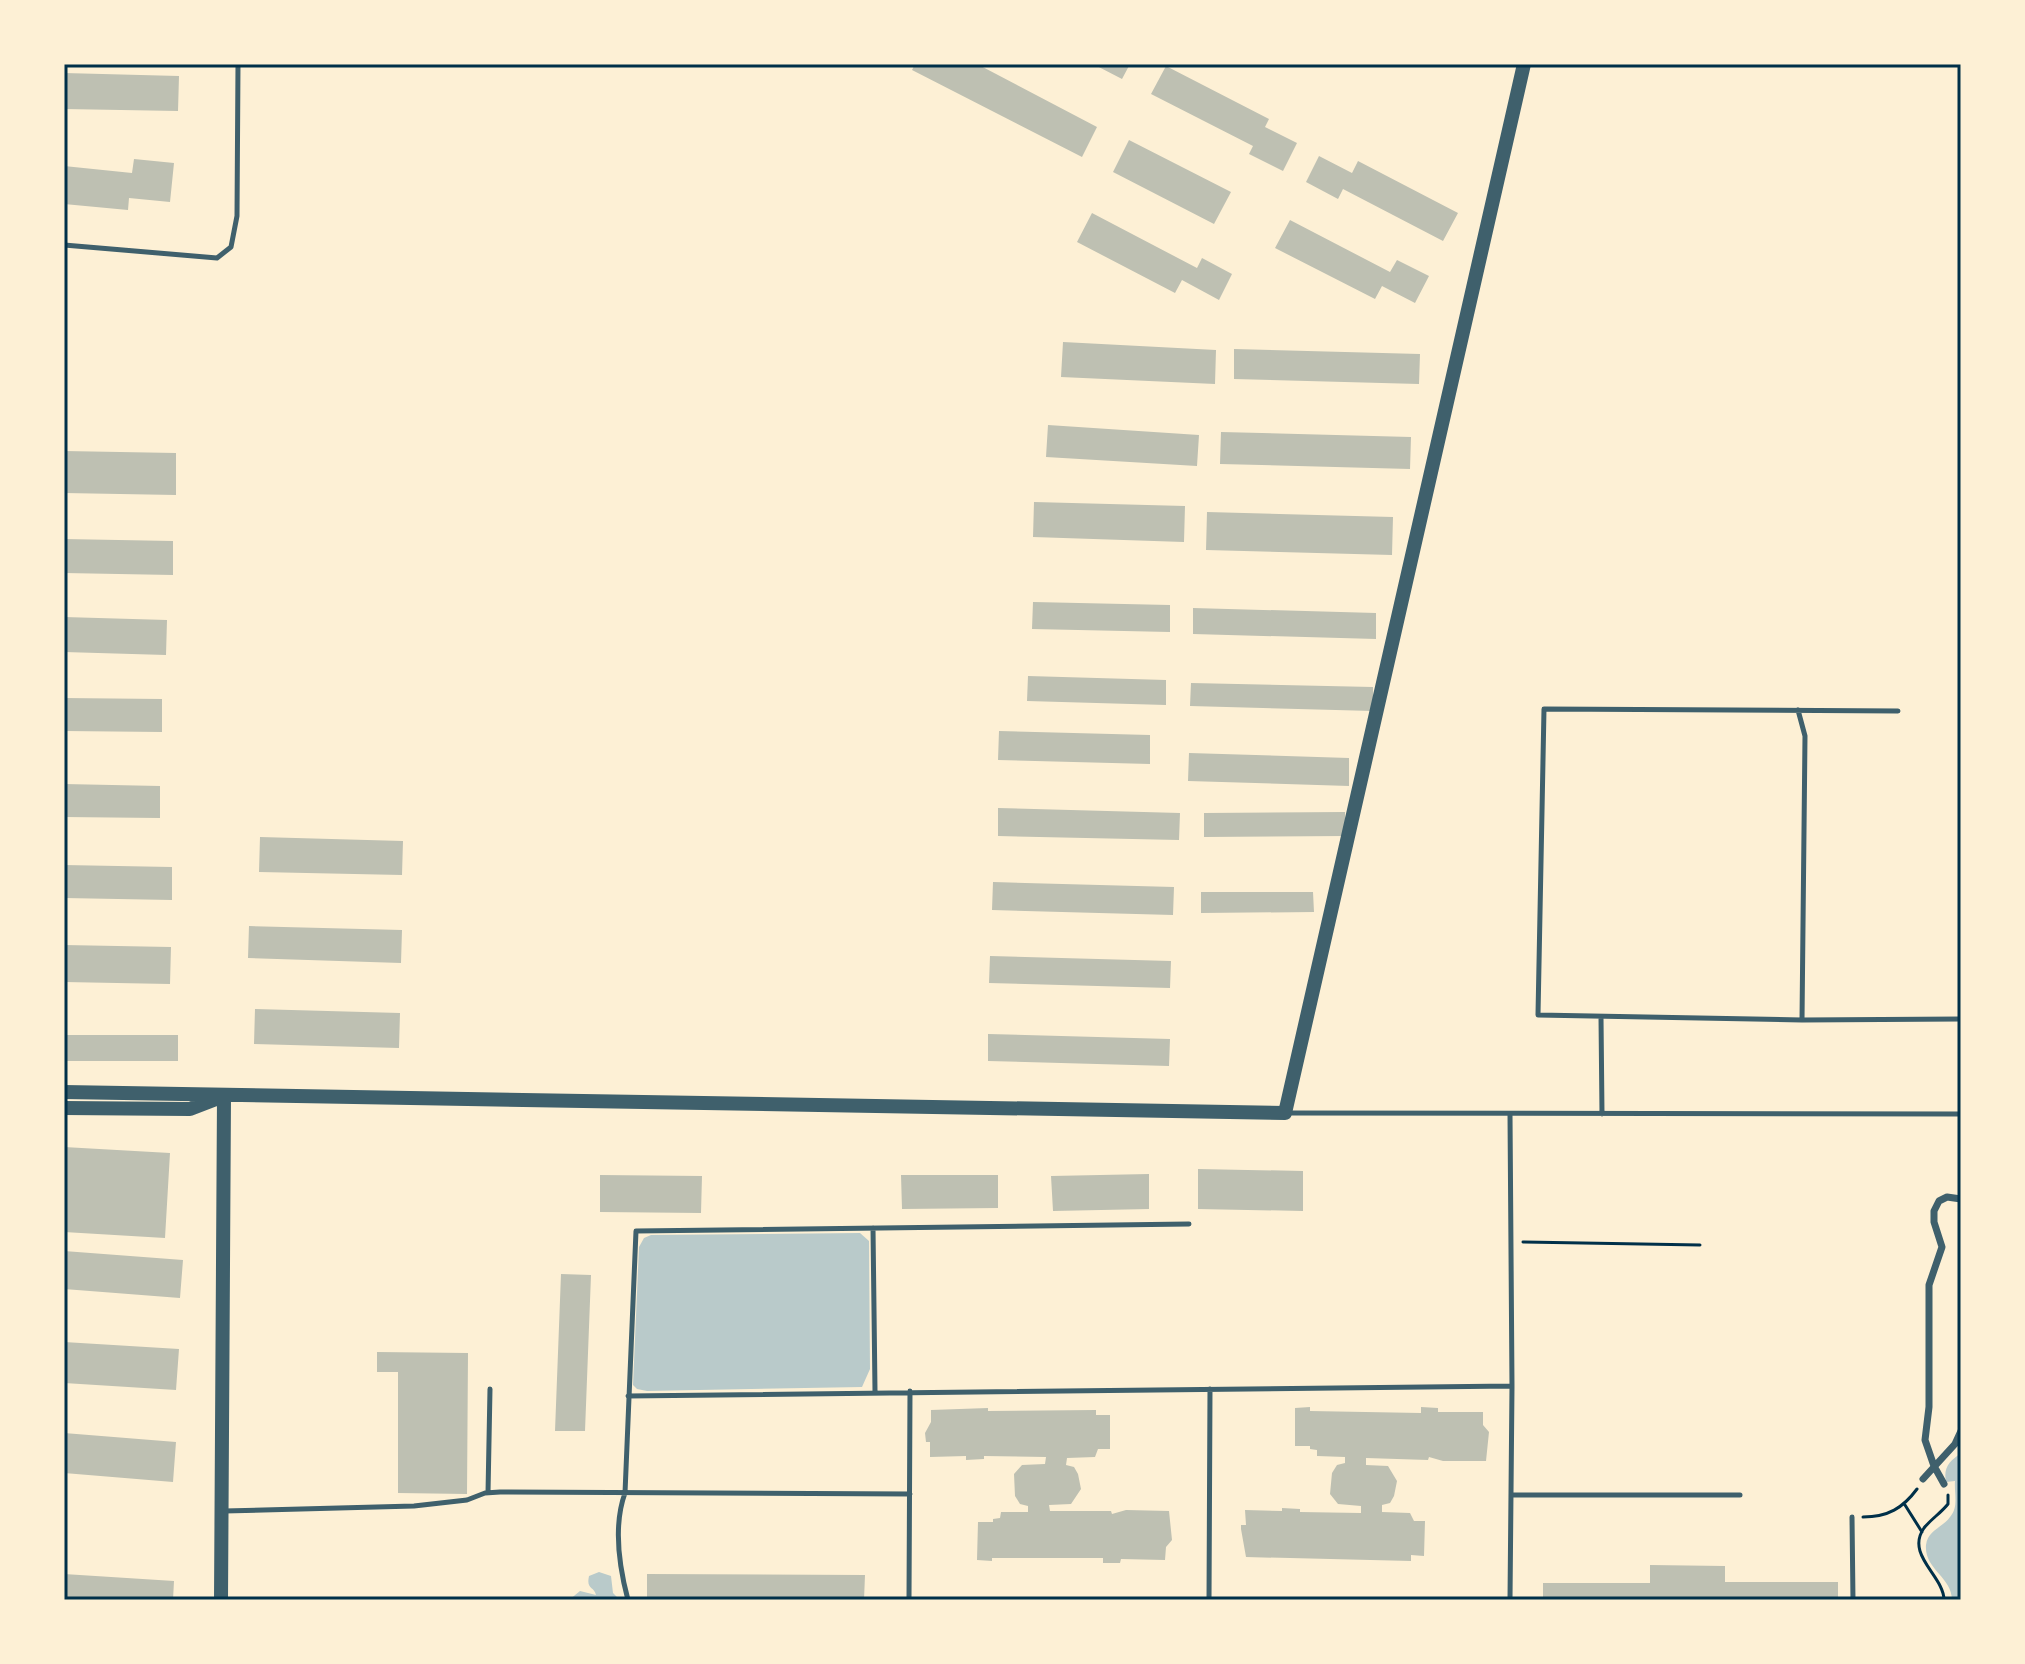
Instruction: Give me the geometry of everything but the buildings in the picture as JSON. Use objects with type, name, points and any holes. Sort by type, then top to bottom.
[{"type":"street","points":[[64,1092],[1285,1113],[1524,64]]},
{"type":"street","points":[[64,1108],[190,1109],[224,1096]]},
{"type":"street","points":[[221,1600],[224,1096]]},
{"type":"street","points":[[1944,1484],[1926,1449],[1929,1285],[1942,1247],[1934,1211],[1939,1201],[1947,1197],[1961,1199]]},
{"type":"street","points":[[1923,1479],[1955,1444],[1961,1431]]},
{"type":"lane","points":[[64,245],[217,258],[231,247],[237,216],[238,64]]},
{"type":"lane","points":[[1898,711],[1544,709],[1538,1015],[1802,1020],[1961,1019]]},
{"type":"lane","points":[[1798,710],[1805,736],[1802,1020]]},
{"type":"lane","points":[[1601,1017],[1602,1114]]},
{"type":"lane","points":[[1285,1113],[1961,1114]]},
{"type":"lane","points":[[1510,1114],[1510,1600]]},
{"type":"lane","points":[[628,1600],[619,1536],[625,1493],[636,1231],[1189,1224]]},
{"type":"lane","points":[[873,1228],[875,1391]]},
{"type":"lane","points":[[628,1396],[1512,1386]]},
{"type":"lane","points":[[488,1493],[490,1389]]},
{"type":"lane","points":[[1209,1600],[1210,1389]]},
{"type":"lane","points":[[909,1600],[910,1391]]},
{"type":"lane","points":[[222,1511],[414,1506],[467,1500],[488,1493],[910,1494]]},
{"type":"lane","points":[[1511,1495],[1740,1495]]},
{"type":"lane","points":[[1852,1517],[1853,1600]]},
{"type":"path","points":[[1511,1242],[1700,1245]]},
{"type":"path","points":[[1852,1517],[1882,1515],[1905,1505],[1923,1479]]},
{"type":"path","points":[[1944,1484],[1948,1504],[1922,1532],[1920,1548],[1924,1562],[1941,1586],[1944,1600]]},
{"type":"path","points":[[1905,1505],[1922,1532]]},
{"type":"shaded area","points":[[860,1233],[869,1241],[870,1369],[862,1387],[647,1391],[633,1385],[639,1247],[644,1238],[651,1235]]},
{"type":"shaded area","points":[[1961,1453],[1961,1600],[1952,1600],[1948,1585],[1929,1560],[1926,1545],[1932,1532],[1953,1513],[1955,1481],[1946,1482],[1946,1472]]},
{"type":"shaded area","points":[[599,1572],[611,1576],[613,1593],[620,1600],[569,1600],[580,1591],[596,1595],[588,1580],[589,1576]]}]
